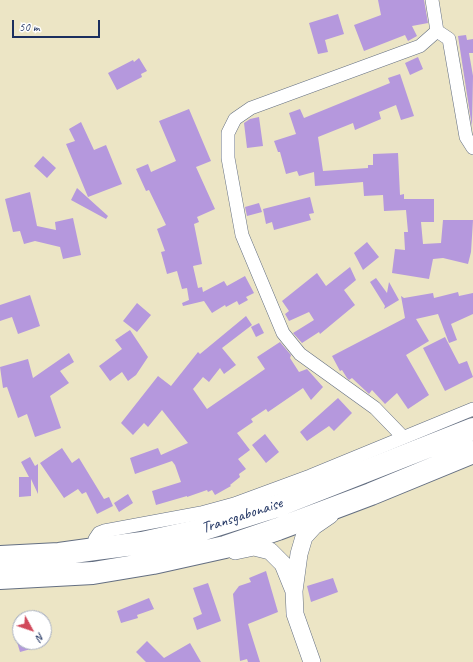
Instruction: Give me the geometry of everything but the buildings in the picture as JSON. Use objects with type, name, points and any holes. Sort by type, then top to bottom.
[{"type":"highway","name":"Transgabonaise","points":[[0,557],[59,554],[149,541],[201,530],[237,520],[473,429]]},
{"type":"highway","name":"Transgabonaise","points":[[0,578],[57,576],[94,572],[188,556],[243,541],[372,494],[473,452]]},
{"type":"street","points":[[432,0],[437,32]]},
{"type":"street","points":[[437,32],[449,39],[466,137],[473,148]]},
{"type":"street","points":[[403,437],[375,408],[300,354],[283,333],[242,235],[228,158],[228,133],[235,119],[250,108],[420,46],[437,32]]},
{"type":"street","points":[[95,549],[95,539],[104,531],[201,513],[234,504],[310,476],[473,409]]},
{"type":"street","points":[[312,662],[295,614],[294,591],[301,544],[307,532],[322,519],[372,494]]},
{"type":"street","points":[[188,556],[210,556],[241,549],[262,548],[270,551],[283,564],[294,591]]}]
